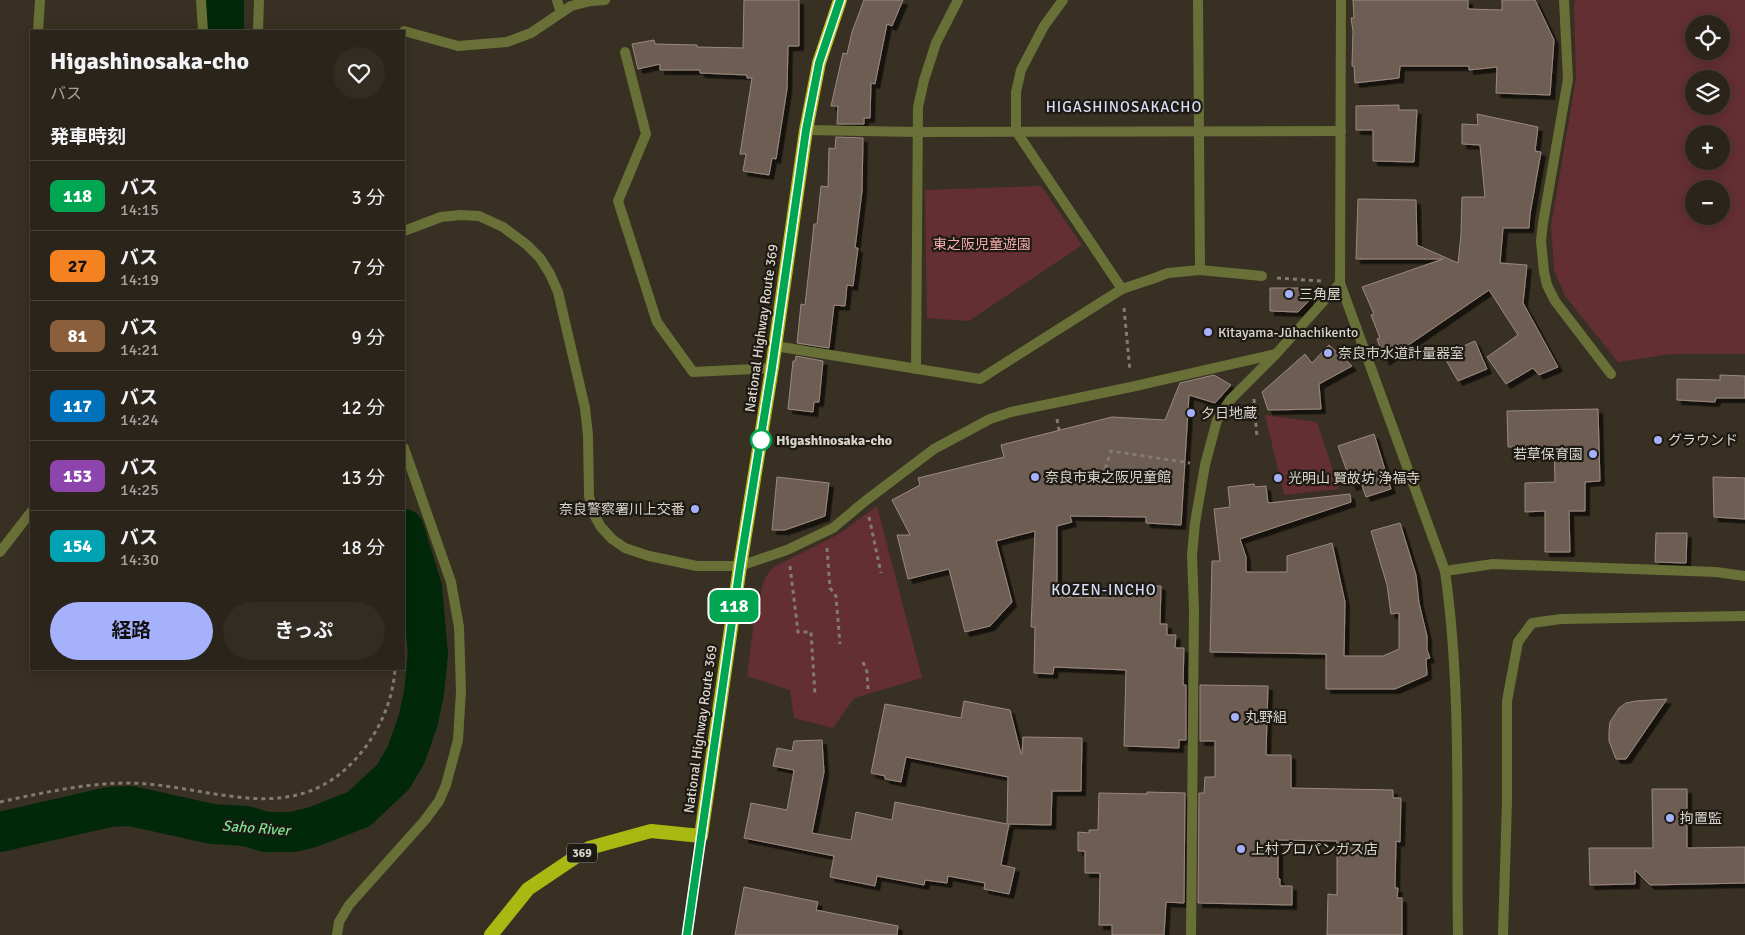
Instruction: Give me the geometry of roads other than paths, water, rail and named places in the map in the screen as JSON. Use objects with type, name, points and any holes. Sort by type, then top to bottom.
[{"type":"highway","name":"National Highway Route 369","points":[[701,836],[806,130],[819,63],[840,0]]},
{"type":"highway","name":"369","points":[[491,935],[528,889],[589,848],[652,831],[701,836]]},
{"type":"main road","points":[[687,935],[701,836]]},
{"type":"street","points":[[38,30],[40,0]]},
{"type":"street","points":[[201,0],[203,30]]},
{"type":"street","points":[[258,30],[259,0]]},
{"type":"street","points":[[557,0],[561,13]]},
{"type":"street","points":[[405,32],[458,46],[507,42],[531,33],[571,6],[605,0]]},
{"type":"street","points":[[916,369],[918,107],[924,80],[936,43],[958,0]]},
{"type":"street","points":[[1063,0],[1044,26],[1021,70],[1016,92],[1016,131],[1122,290]]},
{"type":"street","points":[[1198,0],[1200,270]]},
{"type":"street","points":[[1341,0],[1340,283],[1445,572],[1452,622],[1456,715],[1458,935]]},
{"type":"street","points":[[1564,0],[1568,79],[1543,223],[1541,241],[1544,272],[1547,285],[1555,302],[1611,374]]},
{"type":"street","points":[[625,52],[646,134],[618,201],[657,322],[693,372],[772,368]]},
{"type":"street","points":[[806,130],[918,132],[1341,131]]},
{"type":"street","points":[[405,231],[441,217],[479,216],[503,227],[527,245],[540,258],[558,292],[584,408],[588,435],[590,496],[594,515],[601,527],[612,539],[625,548],[649,556],[697,566],[740,566],[787,550],[833,528],[934,449],[990,419],[1011,412],[1276,354]]},
{"type":"street","points":[[775,346],[980,379],[1122,290],[1168,274],[1200,270],[1262,276]]},
{"type":"street","points":[[1191,935],[1194,620],[1192,555],[1199,496],[1205,465],[1217,420],[1230,400],[1276,354],[1340,283]]},
{"type":"street","points":[[337,935],[339,922],[349,905],[425,820],[439,801],[446,785],[458,740],[461,691],[459,627],[451,582],[405,451]]},
{"type":"street","points":[[0,552],[4,540],[30,513]]},
{"type":"street","points":[[1445,572],[1493,564],[1716,572],[1745,576]]},
{"type":"street","points":[[1503,935],[1507,801],[1507,701],[1518,642],[1532,623],[1561,619],[1745,616]]},
{"type":"waterway","name":"Saho River","points":[[224,0],[224,30]]},
{"type":"waterway","name":"Saho River","points":[[0,832],[109,807],[131,806],[212,824],[246,826],[266,832],[293,832],[313,827],[359,809],[393,777],[406,755],[418,721],[424,693],[428,654],[422,588],[405,532]]},
{"type":"place","name":"三角屋","points":[[1289,294]]},
{"type":"place","name":"Kitayama-Jūhachikento","points":[[1208,332]]},
{"type":"place","name":"奈良市水道計量器室","points":[[1328,353]]},
{"type":"place","name":"夕日地蔵","points":[[1191,413]]},
{"type":"place","name":"Higashinosaka-cho","points":[[761,440]]},
{"type":"place","name":"グラウンド","points":[[1658,440]]},
{"type":"place","name":"若草保育園","points":[[1593,454]]},
{"type":"place","name":"奈良市東之阪児童館","points":[[1035,477]]},
{"type":"place","name":"光明山 賢故坊 浄福寺","points":[[1278,478]]},
{"type":"place","name":"奈良警察署川上交番","points":[[695,509]]},
{"type":"place","name":"丸野組","points":[[1235,717]]},
{"type":"place","name":"拘置監","points":[[1670,818]]},
{"type":"place","name":"上村プロパンガス店","points":[[1241,849]]},
{"type":"district","name":"HIGASHINOSAKACHO","points":[[1124,107]]},
{"type":"district","name":"KOZEN-INCHO","points":[[1104,590]]},
{"type":"park label","name":"東之阪児童遊園","points":[[982,244]]}]
